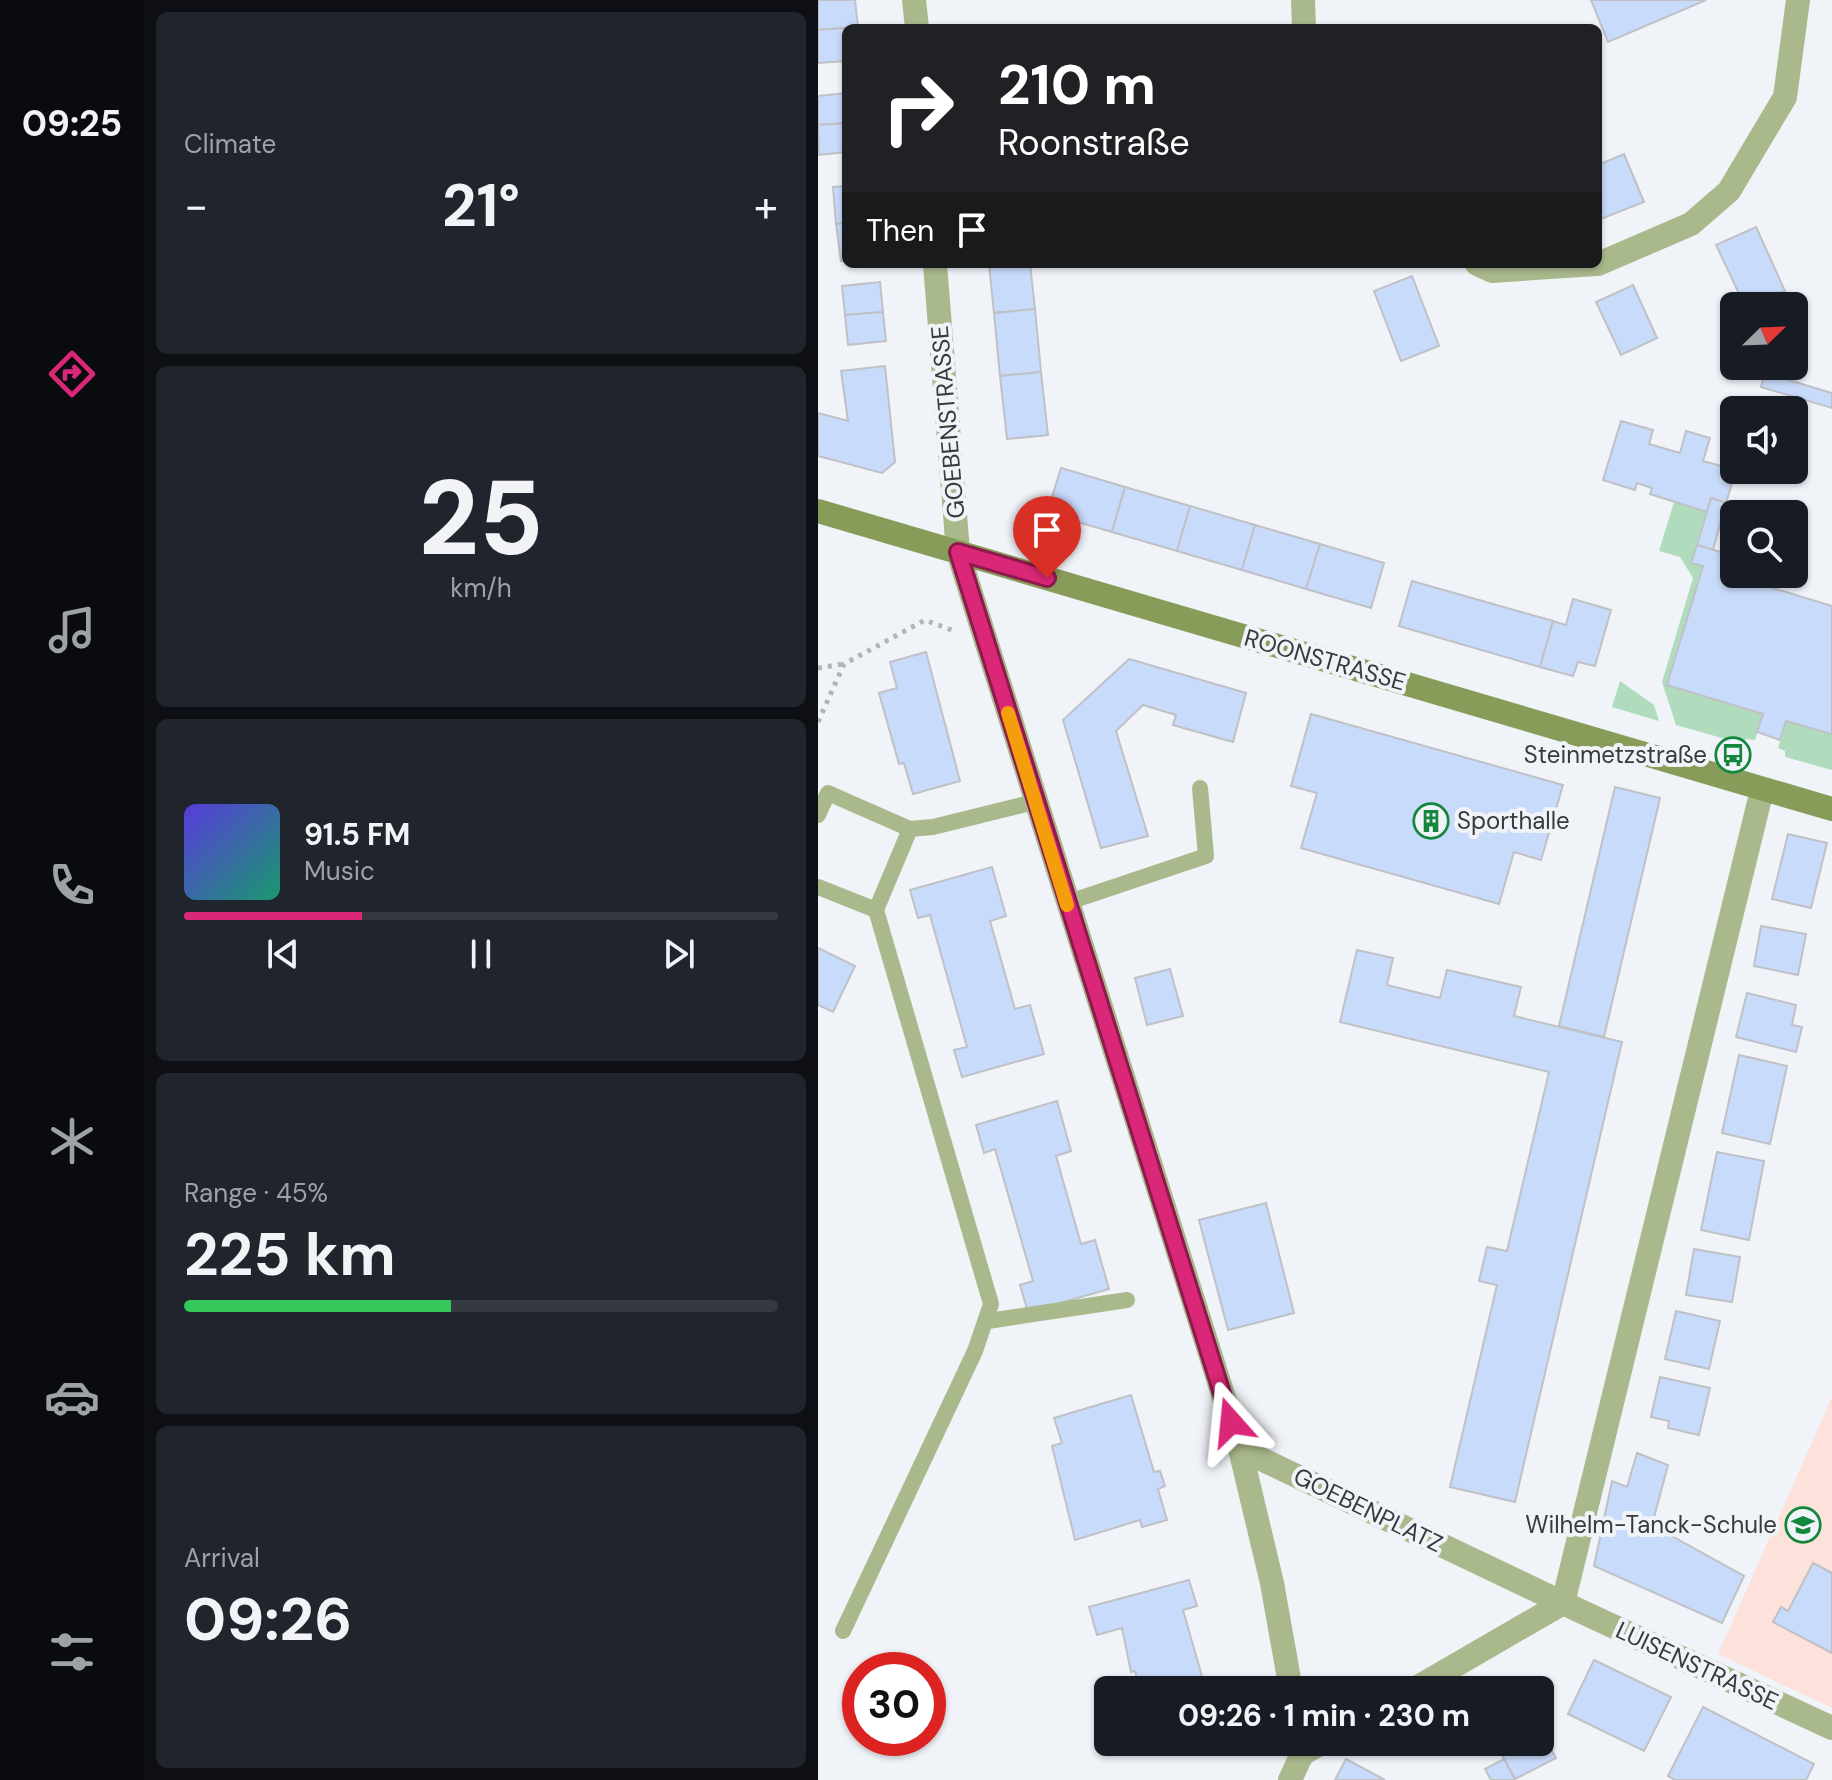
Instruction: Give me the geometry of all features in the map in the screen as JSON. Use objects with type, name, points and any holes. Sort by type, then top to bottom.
[{"type":"street","points":[[914,0],[917,24]]},
{"type":"street","points":[[1303,0],[1304,24]]},
{"type":"street","points":[[1602,262],[1691,224],[1729,191],[1785,97],[1798,0]]},
{"type":"street","name":"GOEBENSTRASSE","points":[[935,268],[958,552],[1034,802],[1240,1449]]},
{"type":"street","points":[[1486,268],[1492,271],[1537,268]]},
{"type":"street","name":"ROONSTRASSE","points":[[818,511],[1832,809]]},
{"type":"street","points":[[1437,1676],[1563,1603],[1762,790]]},
{"type":"street","points":[[1240,1449],[1272,1583],[1289,1676]]},
{"type":"street","name":"GOEBENPLATZ","points":[[1240,1449],[1563,1603]]},
{"type":"street","name":"LUISENSTRASSE","points":[[1563,1603],[1832,1728]]},
{"type":"street","points":[[1290,1780],[1298,1756]]},
{"type":"lane","points":[[1066,903],[1206,856],[1200,788]]},
{"type":"lane","points":[[818,815],[828,793],[910,829],[933,827],[1034,802]]},
{"type":"lane","points":[[843,1631],[988,1321],[991,1304],[876,910],[910,829]]},
{"type":"lane","points":[[818,887],[876,910]]},
{"type":"lane","points":[[988,1321],[1127,1300]]},
{"type":"path","points":[[818,668],[844,664],[925,620],[988,643]]},
{"type":"path","points":[[818,722],[844,664]]},
{"type":"shaded area","name":"Wilhelm-Tanck-Schule","points":[[1832,1397],[1832,1708],[1718,1654]]},
{"type":"green space","points":[[1674,502],[1707,512],[1691,562],[1703,566],[1763,714],[1755,740],[1746,739],[1743,744],[1676,725],[1662,682],[1693,578],[1680,557],[1659,551]]},
{"type":"green space","points":[[1620,681],[1654,705],[1659,721],[1612,707]]},
{"type":"green space","points":[[1786,721],[1832,734],[1832,770],[1785,757],[1785,751],[1778,748]]},
{"type":"building","points":[[818,0],[855,0],[858,24],[818,30]]},
{"type":"building","points":[[1591,0],[1706,0],[1608,42]]},
{"type":"building","points":[[842,28],[842,61],[818,63],[818,30]]},
{"type":"building","points":[[842,93],[842,123],[818,125],[818,96]]},
{"type":"building","points":[[842,123],[842,152],[819,155],[818,125]]},
{"type":"building","points":[[1624,154],[1644,202],[1602,218],[1602,163]]},
{"type":"building","points":[[842,186],[842,223],[836,224],[833,187]]},
{"type":"building","points":[[842,223],[841,261],[836,224]]},
{"type":"building","points":[[1756,227],[1785,291],[1738,292],[1716,245]]},
{"type":"building","points":[[989,268],[1030,268],[1035,309],[994,313]]},
{"type":"building","points":[[1412,276],[1439,346],[1401,361],[1374,291]]},
{"type":"building","points":[[880,282],[883,312],[845,315],[842,286]]},
{"type":"building","points":[[1633,285],[1657,338],[1621,355],[1596,302]]},
{"type":"building","points":[[1035,309],[1041,372],[1000,376],[994,313]]},
{"type":"building","points":[[883,312],[886,341],[848,345],[845,315]]},
{"type":"building","points":[[885,366],[895,462],[882,473],[818,456],[818,413],[848,421],[841,371]]},
{"type":"building","points":[[1041,372],[1048,435],[1007,439],[1000,376]]},
{"type":"building","points":[[1763,380],[1788,380],[1832,393],[1832,408],[1808,401],[1808,396],[1791,396],[1761,387]]},
{"type":"building","points":[[1621,421],[1653,430],[1649,444],[1680,453],[1686,431],[1710,438],[1703,461],[1720,466],[1720,484],[1732,484],[1727,500],[1711,498],[1707,512],[1650,494],[1652,488],[1637,483],[1635,490],[1603,480]]},
{"type":"building","points":[[1061,468],[1125,487],[1112,532],[1047,513]]},
{"type":"building","points":[[1125,487],[1190,506],[1177,551],[1112,532]]},
{"type":"building","points":[[1711,498],[1720,501],[1720,525],[1713,550],[1697,545]]},
{"type":"building","points":[[1190,506],[1255,525],[1242,570],[1177,551]]},
{"type":"building","points":[[1255,525],[1320,544],[1306,589],[1242,570]]},
{"type":"building","points":[[1320,544],[1384,563],[1371,608],[1306,589]]},
{"type":"building","points":[[1697,545],[1720,552],[1720,588],[1773,588],[1832,606],[1832,734],[1786,721],[1780,740],[1757,732],[1763,714],[1667,685],[1703,566],[1691,563]]},
{"type":"building","points":[[1412,581],[1553,621],[1540,667],[1399,626]]},
{"type":"building","points":[[1573,599],[1611,610],[1595,666],[1578,662],[1573,676],[1540,667],[1553,621],[1566,625]]},
{"type":"building","points":[[926,652],[960,781],[913,794],[904,763],[899,764],[879,693],[897,688],[890,662]]},
{"type":"building","points":[[1129,659],[1246,693],[1233,742],[1173,725],[1176,715],[1143,705],[1116,731],[1148,836],[1101,848],[1063,720]]},
{"type":"building","name":"Sporthalle","points":[[1311,714],[1563,785],[1541,860],[1514,852],[1499,904],[1301,848],[1317,793],[1291,786]]},
{"type":"building","points":[[1615,787],[1660,798],[1604,1037],[1559,1026]]},
{"type":"building","points":[[1788,834],[1827,843],[1811,908],[1772,899]]},
{"type":"building","points":[[992,867],[1006,916],[990,921],[1015,1009],[1030,1005],[1044,1054],[962,1077],[954,1050],[967,1047],[930,915],[918,918],[910,890]]},
{"type":"building","points":[[1761,926],[1806,934],[1798,975],[1754,966]]},
{"type":"building","points":[[818,948],[855,966],[833,1012],[818,1005]]},
{"type":"building","points":[[1357,950],[1393,958],[1387,985],[1440,998],[1447,970],[1521,987],[1514,1016],[1622,1042],[1515,1502],[1450,1487],[1497,1285],[1479,1281],[1487,1247],[1507,1251],[1549,1072],[1340,1022]]},
{"type":"building","points":[[1170,969],[1183,1016],[1147,1025],[1135,978]]},
{"type":"building","points":[[1747,993],[1796,1005],[1792,1025],[1802,1027],[1796,1052],[1736,1037]]},
{"type":"building","points":[[1739,1055],[1787,1066],[1770,1144],[1722,1133]]},
{"type":"building","points":[[1057,1101],[1071,1151],[1056,1156],[1081,1244],[1095,1240],[1109,1289],[1028,1312],[1020,1285],[1033,1281],[995,1149],[984,1153],[976,1125]]},
{"type":"building","points":[[1717,1152],[1764,1161],[1749,1240],[1701,1230]]},
{"type":"building","points":[[1266,1203],[1294,1313],[1228,1330],[1199,1220]]},
{"type":"building","points":[[1694,1249],[1740,1257],[1732,1302],[1686,1295]]},
{"type":"building","points":[[1676,1311],[1720,1321],[1709,1369],[1665,1359]]},
{"type":"building","points":[[1660,1377],[1710,1388],[1699,1435],[1668,1428],[1669,1421],[1651,1417]]},
{"type":"building","points":[[1131,1395],[1154,1472],[1160,1471],[1165,1486],[1158,1489],[1167,1520],[1142,1527],[1140,1520],[1075,1540],[1052,1446],[1062,1443],[1054,1418]]},
{"type":"building","points":[[1637,1453],[1668,1465],[1652,1525],[1744,1576],[1722,1623],[1594,1566],[1612,1481],[1627,1487]]},
{"type":"building","points":[[1813,1563],[1832,1573],[1832,1653],[1773,1622],[1781,1607],[1788,1611]]},
{"type":"building","points":[[1189,1580],[1197,1606],[1183,1610],[1202,1676],[1136,1676],[1135,1671],[1131,1672],[1122,1628],[1097,1635],[1089,1607]]},
{"type":"building","points":[[1594,1660],[1671,1697],[1644,1751],[1568,1714]]},
{"type":"building","points":[[1703,1707],[1814,1764],[1806,1780],[1675,1780],[1668,1776]]},
{"type":"building","points":[[1554,1754],[1556,1758],[1515,1779],[1503,1756]]},
{"type":"building","points":[[1346,1759],[1385,1780],[1335,1780]]},
{"type":"building","points":[[1504,1759],[1515,1780],[1491,1780],[1485,1769]]},
{"type":"slow traffic","points":[[1008,713],[1067,905]]},
{"type":"place","name":"Steinmetzstraße","points":[[1733,755]]},
{"type":"place","name":"Sporthalle","points":[[1431,821]]},
{"type":"place","name":"Wilhelm-Tanck-Schule","points":[[1803,1525]]},
{"type":"route","points":[[1047,578],[958,552],[1231,1422]]}]
